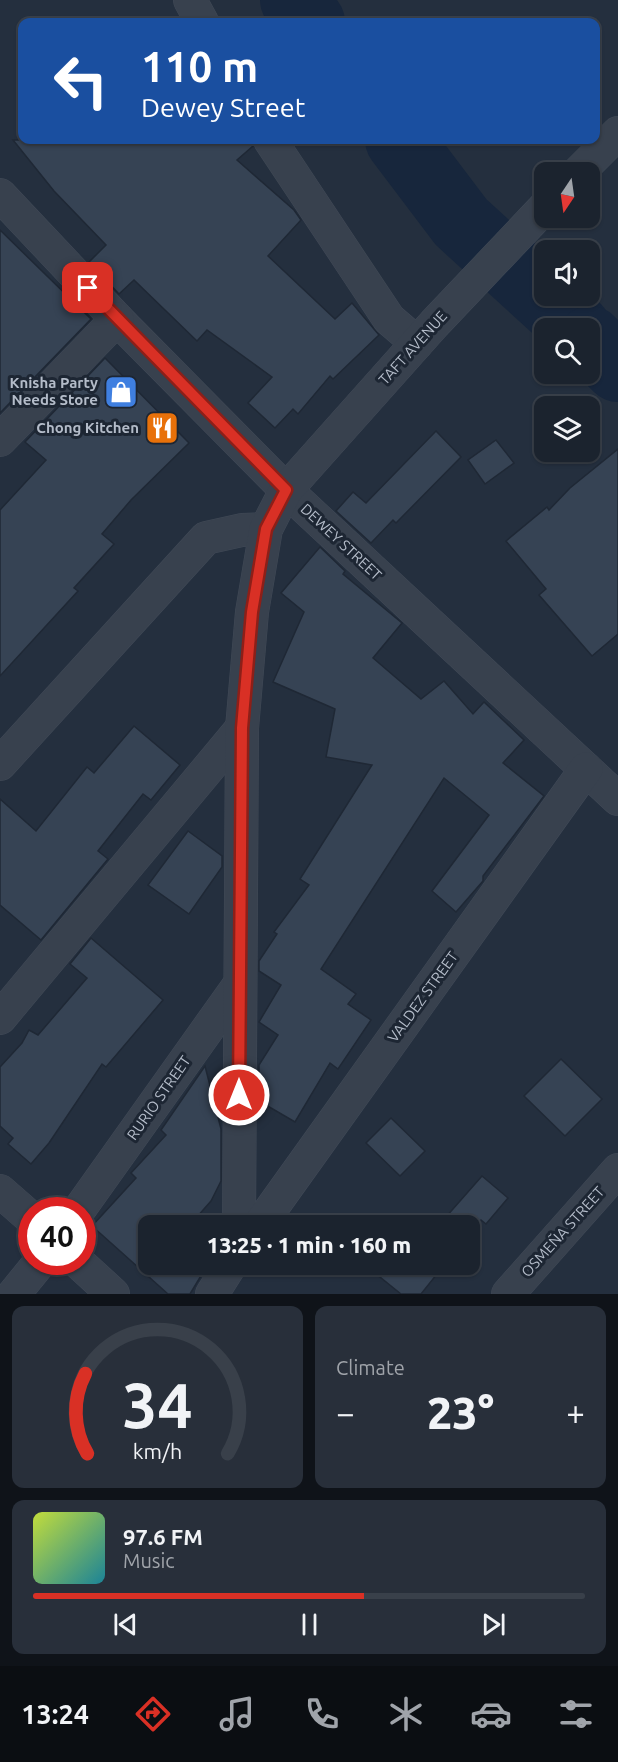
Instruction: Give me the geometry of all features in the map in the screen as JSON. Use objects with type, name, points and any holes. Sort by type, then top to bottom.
[{"type":"street","points":[[190,0],[200,18]]},
{"type":"street","points":[[589,162],[618,133]]},
{"type":"street","points":[[273,144],[389,319],[425,333]]},
{"type":"street","name":"DEWEY STREET","points":[[0,195],[117,319],[286,490],[618,800]]},
{"type":"street","name":"TAFT AVENUE","points":[[238,1215],[242,728],[252,612],[266,529],[286,490],[425,333],[534,219]]},
{"type":"street","points":[[0,440],[117,319]]},
{"type":"street","points":[[0,764],[206,538],[242,530],[266,529]]},
{"type":"street","points":[[0,1018],[242,728]]},
{"type":"street","name":"VALDEZ STREET","points":[[267,1215],[586,769]]},
{"type":"street","name":"RURIO STREET","points":[[88,1197],[239,986]]},
{"type":"street","name":"OSMEÑA STREET","points":[[508,1294],[618,1170]]},
{"type":"street","points":[[0,1191],[18,1207]]},
{"type":"street","points":[[14,1294],[29,1275]]},
{"type":"street","points":[[92,1275],[113,1294]]},
{"type":"street","points":[[212,1294],[224,1275]]},
{"type":"street","points":[[238,1275],[239,1294]]},
{"type":"building","points":[[13,140],[18,140],[18,144],[253,144],[237,160],[294,210],[301,220],[268,256],[335,319],[352,303],[379,335],[333,379],[330,376],[298,414],[293,409],[275,428],[248,403],[272,377],[207,330],[197,341],[134,280],[119,294],[89,262],[106,245],[54,191]]},
{"type":"building","points":[[0,230],[91,319],[0,413]]},
{"type":"building","points":[[105,358],[189,443],[131,500],[102,534],[114,544],[74,588],[78,591],[0,676],[0,510],[46,460],[25,442]]},
{"type":"building","points":[[436,431],[461,457],[396,523],[393,520],[371,543],[336,511],[353,492],[366,503]]},
{"type":"building","points":[[496,440],[514,463],[485,484],[468,460]]},
{"type":"building","points":[[618,449],[618,634],[592,656],[539,595],[546,589],[506,541],[547,507],[549,510],[570,488]]},
{"type":"building","points":[[320,547],[345,571],[343,574],[402,623],[373,658],[421,699],[444,681],[473,714],[484,702],[524,740],[503,763],[544,796],[483,876],[483,881],[456,912],[432,891],[489,815],[444,778],[321,969],[356,994],[348,1004],[371,1020],[338,1069],[330,1063],[295,1122],[259,1101],[259,1065],[278,1035],[259,1022],[281,985],[259,971],[259,961],[277,934],[274,932],[309,885],[300,879],[372,765],[326,757],[335,709],[273,682],[304,612],[281,593]]},
{"type":"building","points":[[134,726],[180,765],[151,800],[143,794],[98,851],[108,859],[41,940],[0,905],[0,799],[36,831],[87,767],[94,773]]},
{"type":"building","points":[[188,831],[222,856],[222,867],[189,914],[148,885]]},
{"type":"building","points":[[91,938],[163,1000],[106,1067],[102,1064],[49,1143],[31,1164],[8,1144],[13,1138],[0,1126],[0,1067],[22,1043],[29,1030],[38,1035],[87,978],[70,964]]},
{"type":"building","points":[[561,1059],[602,1099],[565,1136],[524,1096]]},
{"type":"building","points":[[205,1066],[221,1129],[221,1181],[211,1201],[199,1215],[138,1215],[138,1267],[96,1230],[96,1222],[136,1178],[131,1173],[166,1135],[161,1130]]},
{"type":"building","points":[[391,1118],[425,1151],[400,1176],[366,1143]]},
{"type":"building","points":[[482,1176],[508,1198],[486,1224],[480,1221],[480,1215],[448,1215]]},
{"type":"building","points":[[147,1275],[201,1275],[190,1294],[168,1294]]},
{"type":"building","points":[[377,1275],[436,1275],[421,1294],[401,1294]]},
{"type":"waterway","points":[[294,0],[308,18]]},
{"type":"waterway","points":[[402,144],[461,222],[566,318]]},
{"type":"waterway","points":[[600,350],[618,368]]},
{"type":"place","name":"Knisha Party Needs Store","points":[[121,392]]},
{"type":"place","name":"Chong Kitchen","points":[[162,428]]},
{"type":"route","points":[[88,288],[286,490],[266,529],[252,612],[242,728],[239,1095]]}]
